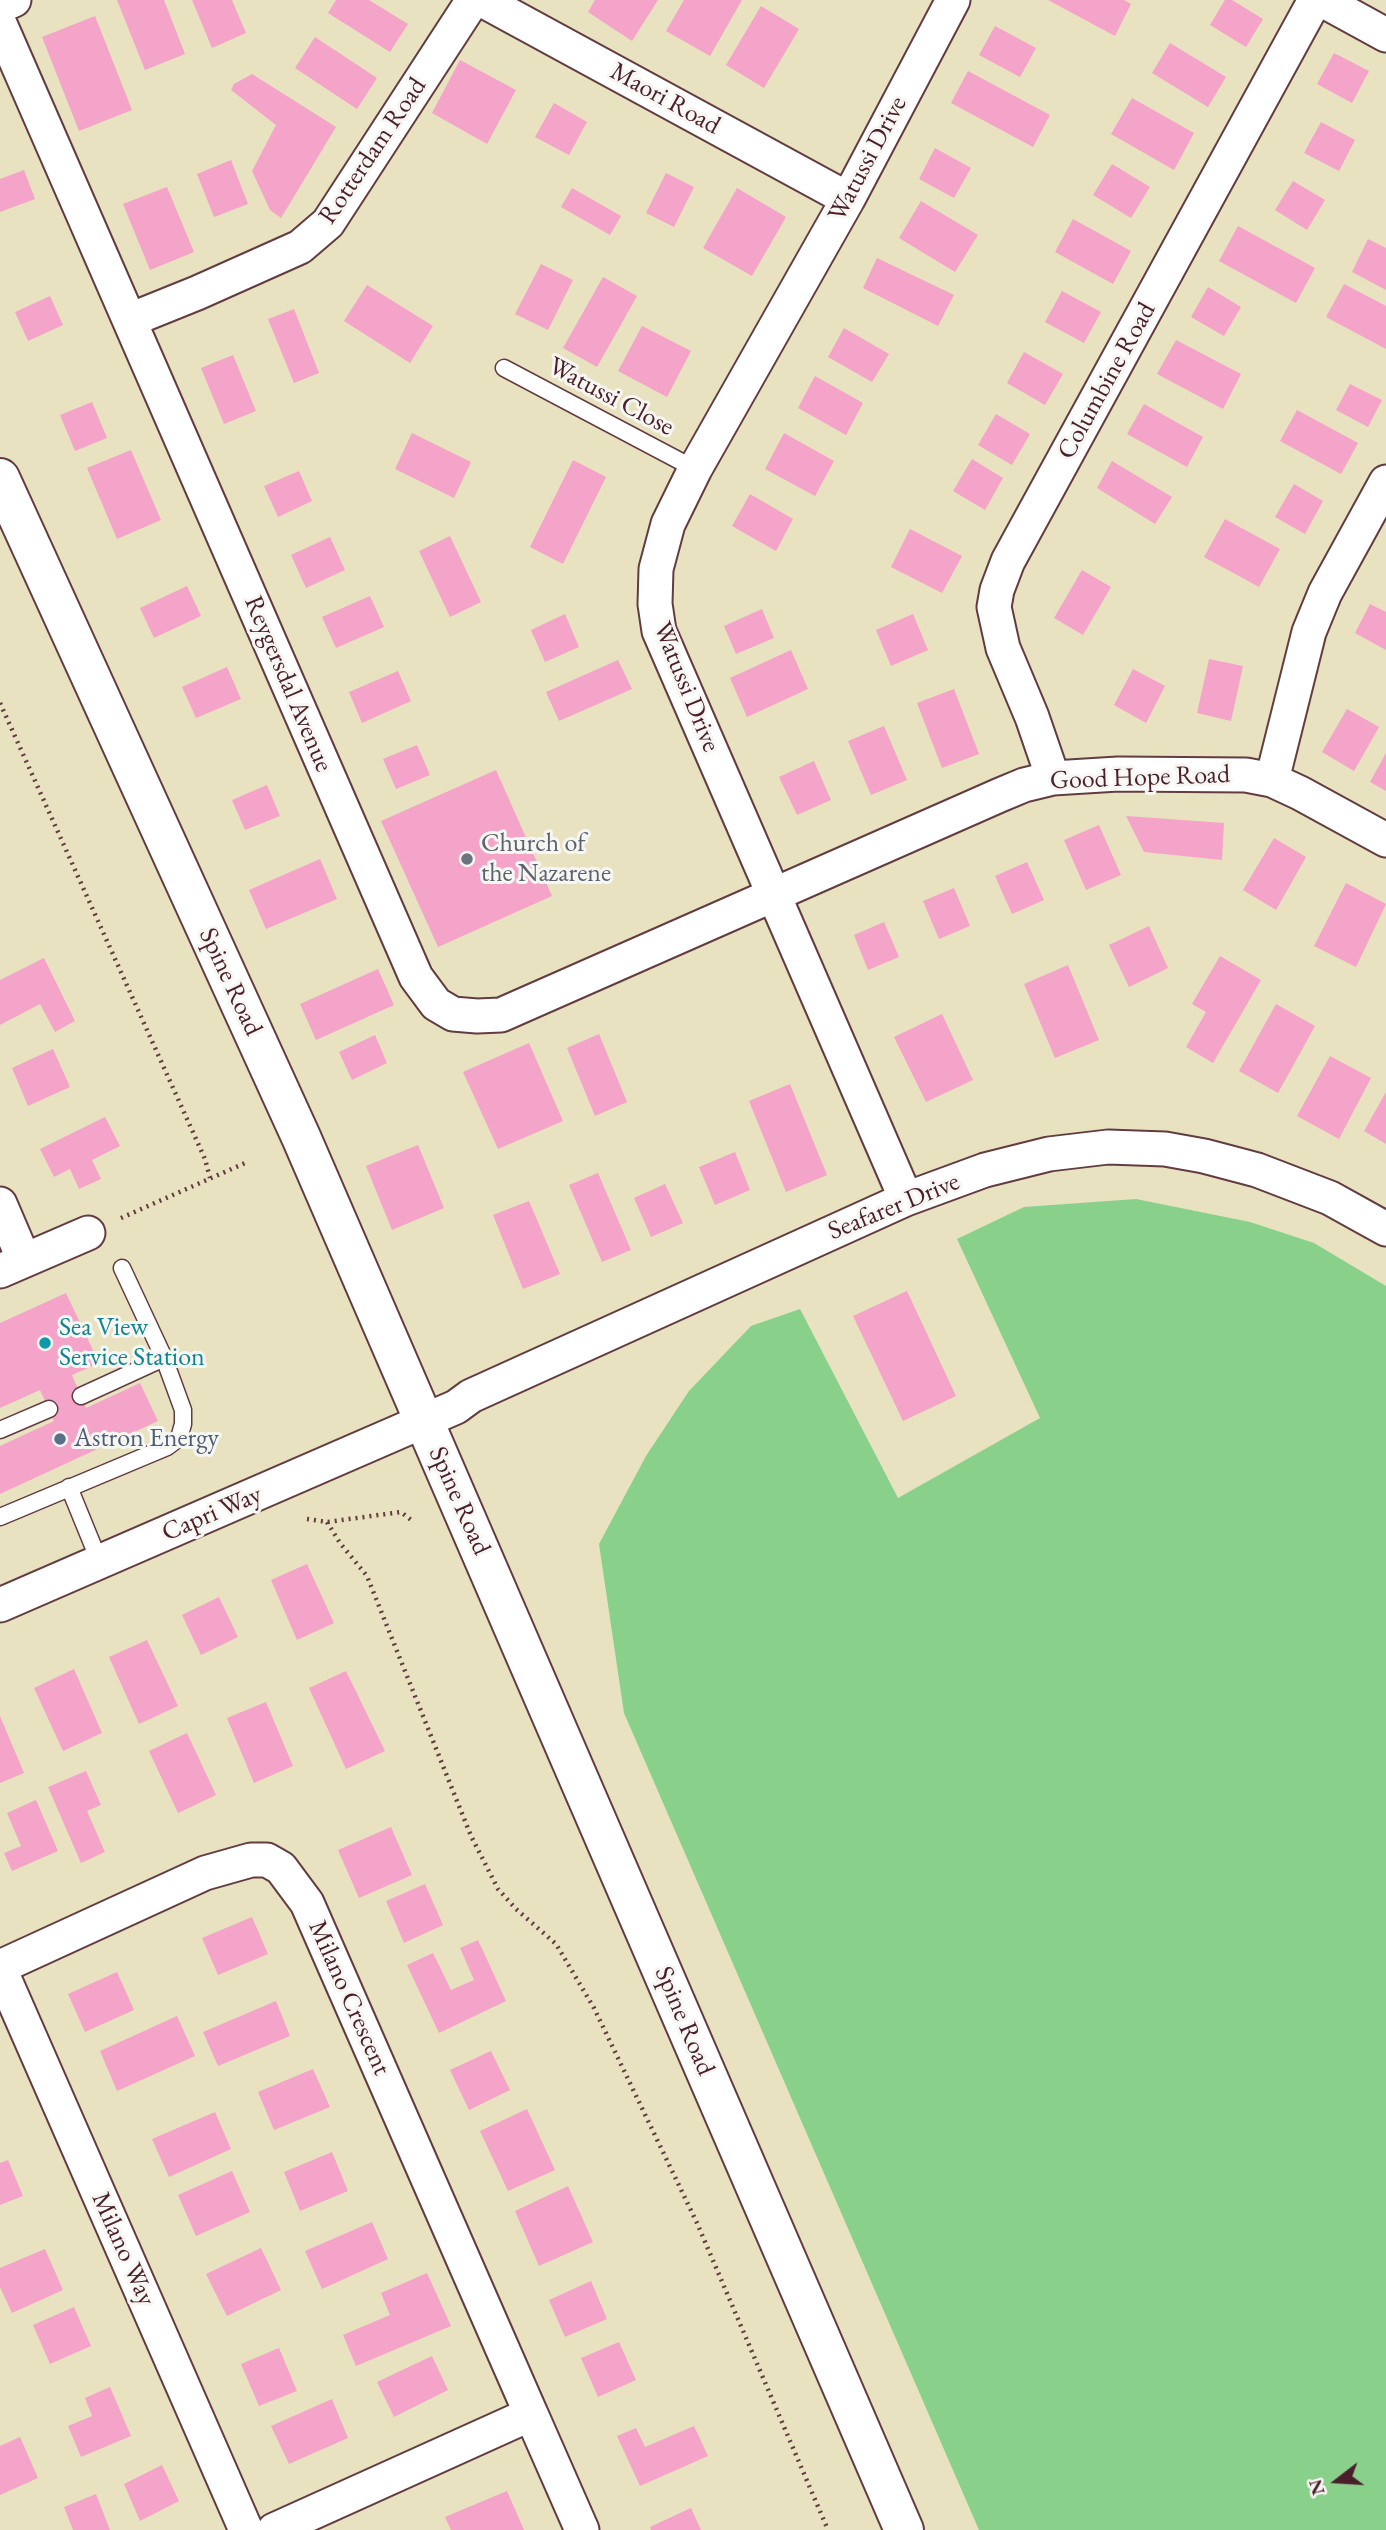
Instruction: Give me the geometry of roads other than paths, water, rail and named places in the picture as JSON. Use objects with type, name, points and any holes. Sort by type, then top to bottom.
[{"type":"main road","name":"Spine Road","points":[[0,478],[301,1137],[904,2530]]},
{"type":"street","points":[[0,6],[14,0]]},
{"type":"street","name":"Rotterdam Road","points":[[130,320],[300,247],[328,223],[473,0]]},
{"type":"street","name":"Maori Road","points":[[482,0],[848,199]]},
{"type":"street","name":"Watussi Drive","points":[[906,1199],[659,631],[655,604],[656,569],[668,524],[695,469],[848,199],[953,0]]},
{"type":"street","name":"Columbine Road","points":[[1053,778],[1032,717],[1003,648],[994,607],[997,590],[1008,561],[1315,0]]},
{"type":"street","points":[[1322,0],[1386,35]]},
{"type":"street","name":"Reygersdal Avenue","points":[[0,24],[416,977],[436,1004],[453,1014],[501,1015],[775,895]]},
{"type":"street","points":[[1272,780],[1309,632],[1325,593],[1386,482]]},
{"type":"street","name":"Good Hope Road","points":[[775,895],[1024,785],[1053,778],[1118,774],[1246,775],[1272,780],[1386,840]]},
{"type":"street","name":"Seafarer Drive","points":[[423,1422],[456,1407],[471,1395],[906,1199],[985,1170],[1049,1154],[1108,1147],[1165,1149],[1204,1156],[1257,1170],[1329,1199],[1386,1229]]},
{"type":"street","points":[[0,1204],[12,1265],[88,1233]]},
{"type":"street","name":"Capri Way","points":[[0,1605],[423,1422]]},
{"type":"street","name":"Milano Crescent","points":[[0,1968],[205,1873],[251,1860],[267,1860],[281,1868],[307,1903],[582,2530]]},
{"type":"street","name":"Milano Way","points":[[0,1968],[246,2530]]},
{"type":"street","points":[[274,2530],[531,2414]]},
{"type":"lane","name":"Watussi Close","points":[[503,369],[695,469]]},
{"type":"lane","points":[[0,1517],[167,1447],[179,1438],[183,1410],[164,1358],[122,1268]]},
{"type":"lane","points":[[81,1396],[164,1358]]},
{"type":"lane","points":[[0,1430],[49,1409]]},
{"type":"lane","points":[[69,1487],[100,1563]]},
{"type":"place","name":"Church of the Nazarene","points":[[467,859]]},
{"type":"place","name":"Sea View Service Station","points":[[45,1343]]},
{"type":"place","name":"Astron Energy","points":[[60,1439]]}]
